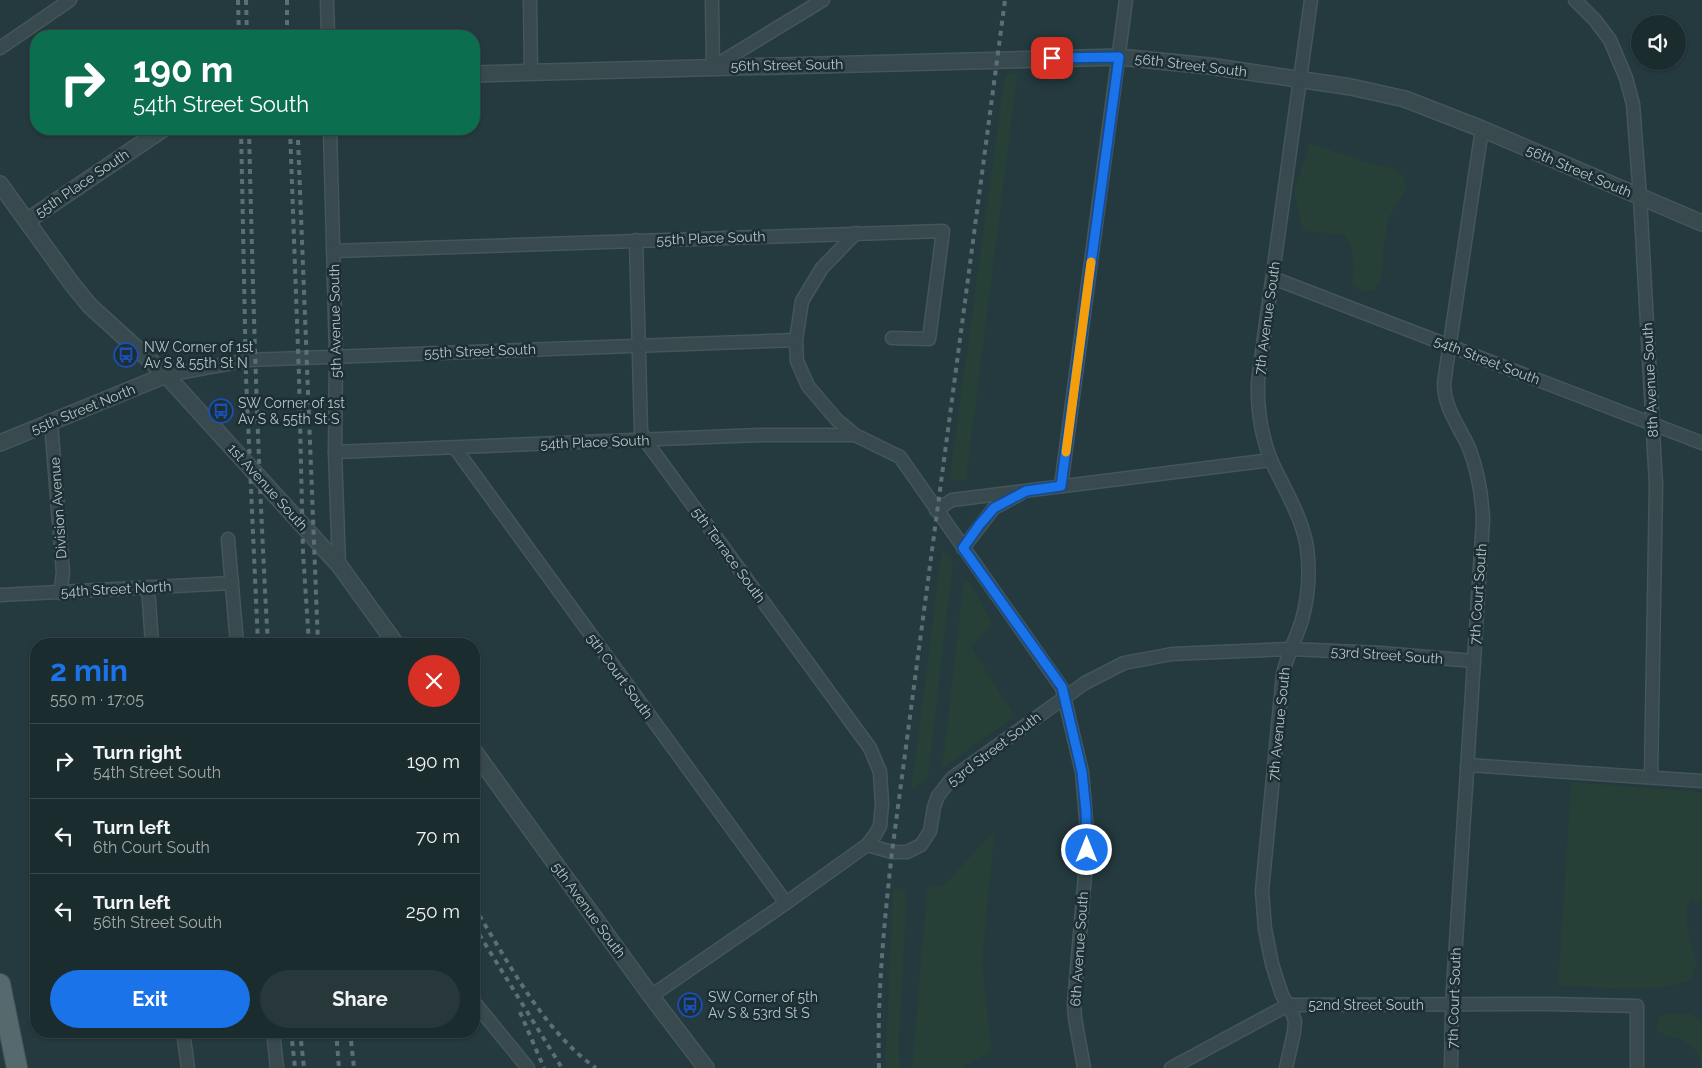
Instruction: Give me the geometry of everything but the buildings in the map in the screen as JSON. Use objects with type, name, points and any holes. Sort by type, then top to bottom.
[{"type":"main road","points":[[0,984],[17,1068]]},
{"type":"street","points":[[0,48],[70,0]]},
{"type":"street","points":[[327,0],[328,30]]},
{"type":"street","points":[[530,0],[531,72]]},
{"type":"street","points":[[712,0],[713,67]]},
{"type":"street","points":[[713,67],[823,0]]},
{"type":"street","points":[[1061,486],[1126,0]]},
{"type":"street","name":"7th Avenue South","points":[[1286,1068],[1295,1026],[1294,1016],[1282,995],[1268,947],[1262,891],[1283,674],[1286,658],[1302,620],[1306,604],[1308,558],[1305,536],[1298,516],[1271,460],[1261,426],[1257,395],[1259,367],[1311,0]]},
{"type":"street","name":"8th Avenue South","points":[[1575,0],[1595,20],[1610,40],[1626,78],[1633,104],[1640,197],[1656,512],[1651,777]]},
{"type":"street","name":"56th Street South","points":[[480,74],[1119,57],[1209,66],[1350,86],[1387,94],[1419,104],[1702,223]]},
{"type":"street","name":"7th Court South","points":[[1451,1068],[1452,1005],[1483,520],[1480,489],[1473,461],[1449,411],[1444,383],[1482,129]]},
{"type":"street","name":"55th Place South","points":[[27,221],[153,135]]},
{"type":"street","name":"5th Avenue South","points":[[330,135],[336,356],[335,452],[339,565]]},
{"type":"street","name":"1st Avenue South","points":[[0,184],[90,306],[166,375],[339,565]]},
{"type":"street","name":"55th Place South","points":[[334,251],[943,231],[929,339],[892,338]]},
{"type":"street","name":"6th Avenue South","points":[[856,233],[822,268],[802,301],[796,340],[797,361],[808,386],[837,420],[856,435],[900,458],[1058,680],[1065,696],[1082,772],[1087,821],[1087,850],[1074,1004],[1074,1018],[1084,1068]]},
{"type":"street","name":"5th Terrace South","points":[[636,240],[641,431],[645,440],[870,748],[880,772],[882,804],[880,826],[876,835],[867,845]]},
{"type":"street","name":"54th Street South","points":[[1273,278],[1702,443]]},
{"type":"street","name":"55th Street South","points":[[166,375],[248,360],[796,340]]},
{"type":"street","name":"55th Street North","points":[[0,443],[166,375]]},
{"type":"street","name":"Division Avenue","points":[[51,422],[63,573],[60,593]]},
{"type":"street","name":"54th Place South","points":[[335,452],[760,436],[856,435]]},
{"type":"street","name":"5th Court South","points":[[455,448],[786,903]]},
{"type":"street","points":[[936,510],[952,500],[1271,460]]},
{"type":"street","points":[[963,548],[994,508],[1026,491]]},
{"type":"street","points":[[228,539],[237,638]]},
{"type":"street","points":[[339,565],[392,638]]},
{"type":"street","name":"54th Street North","points":[[0,595],[232,583]]},
{"type":"street","points":[[148,588],[152,638]]},
{"type":"street","name":"53rd Street South","points":[[867,845],[892,852],[907,852],[921,845],[930,831],[934,806],[946,784],[1065,696],[1085,683],[1124,663],[1172,654],[1290,649],[1381,653],[1474,661]]},
{"type":"street","name":"5th Avenue South","points":[[480,759],[651,996],[706,1068]]},
{"type":"street","points":[[1467,764],[1702,781]]},
{"type":"street","points":[[651,996],[867,845]]},
{"type":"street","name":"52nd Street South","points":[[1171,1068],[1288,1006],[1452,1005],[1637,1006],[1637,1068]]},
{"type":"street","points":[[480,1009],[528,1068]]},
{"type":"street","points":[[184,1038],[188,1068]]},
{"type":"street","points":[[274,1038],[277,1068]]},
{"type":"green space","points":[[1018,72],[966,480],[949,481],[1005,74]]},
{"type":"green space","points":[[1310,143],[1363,161],[1392,168],[1403,175],[1407,185],[1402,197],[1389,217],[1381,281],[1374,290],[1362,292],[1352,285],[1353,253],[1344,235],[1303,231],[1294,192]]},
{"type":"green space","points":[[942,548],[953,561],[928,779],[911,790]]},
{"type":"green space","points":[[964,580],[971,584],[992,624],[971,647],[1015,716],[942,769]]},
{"type":"green space","points":[[1571,782],[1702,792],[1702,900],[1697,904],[1691,897],[1687,912],[1688,931],[1698,966],[1693,970],[1693,977],[1683,983],[1630,989],[1558,986]]},
{"type":"green space","points":[[995,830],[982,962],[992,1052],[961,1068],[912,1068],[927,887],[943,886]]},
{"type":"green space","points":[[907,888],[899,1044],[900,1068],[886,1068],[893,889]]},
{"type":"green space","points":[[1668,1013],[1691,1014],[1702,1022],[1702,1068],[1700,1068],[1697,1053],[1692,1047],[1679,1039],[1657,1032],[1659,1017]]},
{"type":"railway","points":[[238,0],[239,30]]},
{"type":"railway","points":[[246,0],[247,30]]},
{"type":"railway","points":[[287,0],[287,30]]},
{"type":"railway","points":[[879,1068],[880,987],[892,852],[1005,0]]},
{"type":"railway","points":[[241,135],[246,377],[258,638]]},
{"type":"railway","points":[[249,135],[256,387],[268,638]]},
{"type":"railway","points":[[290,135],[303,552],[309,638]]},
{"type":"railway","points":[[298,140],[318,638]]},
{"type":"railway","points":[[480,917],[543,1015],[559,1035],[596,1068]]},
{"type":"railway","points":[[480,936],[562,1068]]},
{"type":"railway","points":[[520,1012],[544,1068]]},
{"type":"railway","points":[[292,1038],[295,1068]]},
{"type":"railway","points":[[301,1038],[304,1068]]},
{"type":"railway","points":[[337,1038],[339,1068]]},
{"type":"railway","points":[[351,1038],[354,1068]]},
{"type":"slow traffic","points":[[1066,452],[1091,262]]},
{"type":"place","name":"NW Corner of 1st Av S & 55th St N","points":[[126,355]]},
{"type":"place","name":"SW Corner of 1st Av S & 55th St S","points":[[221,411]]},
{"type":"place","name":"SW Corner of 5th Av S & 53rd St S","points":[[690,1005]]},
{"type":"route","points":[[1052,58],[1119,57],[1061,486],[1026,491],[994,508],[963,548],[1062,687],[1082,772],[1087,850]]}]
